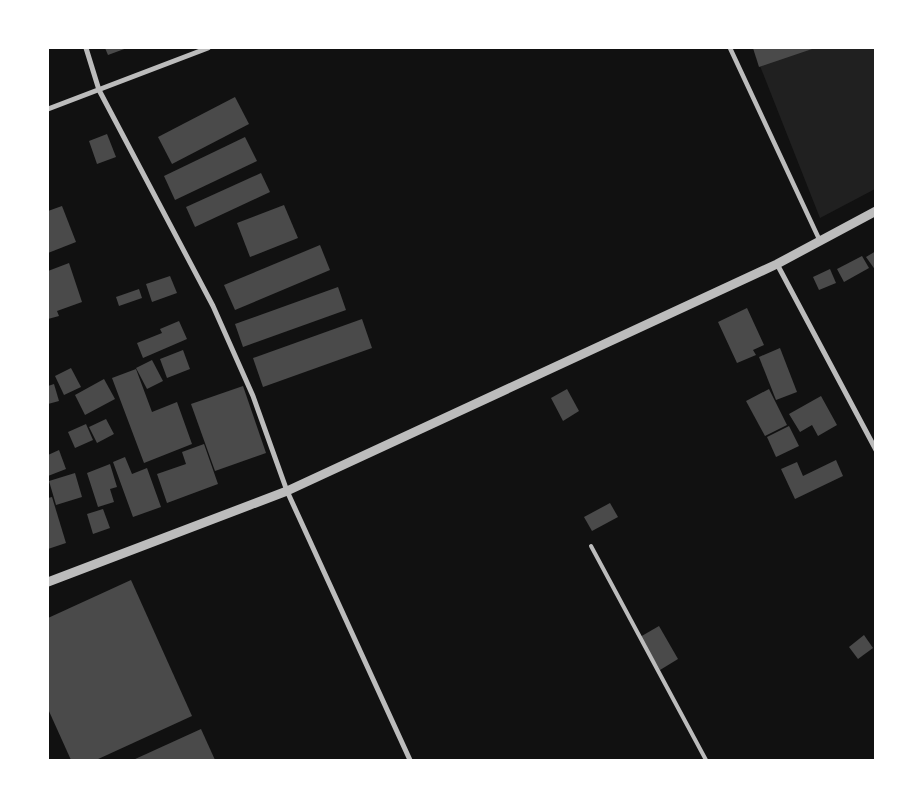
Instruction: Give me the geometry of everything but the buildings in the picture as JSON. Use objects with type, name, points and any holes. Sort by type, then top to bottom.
[{"type":"street","points":[[86,48],[99,90],[212,306],[253,396],[287,491],[410,760]]},
{"type":"street","points":[[48,109],[208,48]]},
{"type":"street","points":[[730,48],[820,241]]},
{"type":"street","points":[[48,582],[287,491],[778,264],[876,211]]},
{"type":"street","points":[[778,264],[876,450]]},
{"type":"lane","points":[[591,546],[706,760]]},
{"type":"shaded area","points":[[753,48],[875,48],[875,189],[820,218]]}]
